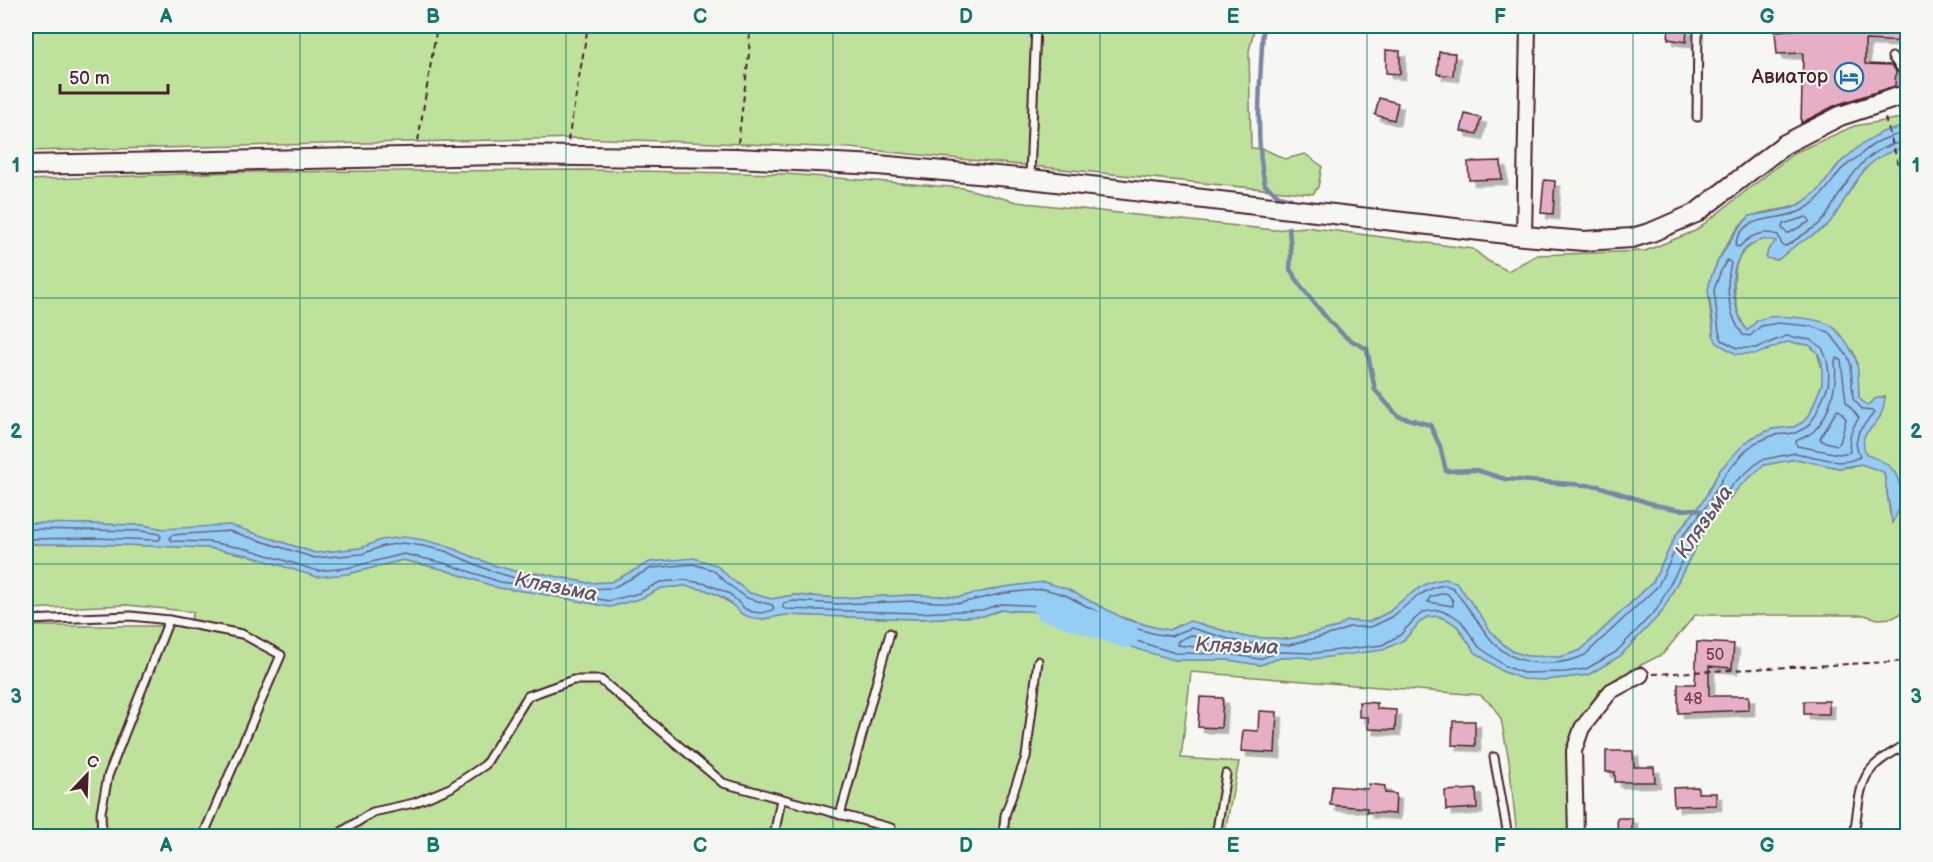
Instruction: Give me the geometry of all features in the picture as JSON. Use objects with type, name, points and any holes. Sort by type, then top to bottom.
[{"type":"street","points":[[1524,236],[1528,26]]},
{"type":"street","points":[[26,165],[566,155],[736,158],[878,165],[1030,179],[1584,241],[1632,238],[1696,213],[1785,144],[1840,116],[1898,97],[1908,97]]},
{"type":"street","points":[[1576,837],[1574,751],[1582,728],[1611,691],[1641,675]]},
{"type":"lane","points":[[1030,179],[1036,26]]},
{"type":"lane","points":[[1697,117],[1698,26]]},
{"type":"lane","points":[[1892,57],[1908,77]]},
{"type":"lane","points":[[26,621],[131,616],[169,620],[242,634],[280,655],[203,837]]},
{"type":"lane","points":[[102,837],[100,812],[108,776],[169,620]]},
{"type":"lane","points":[[840,814],[890,633]]},
{"type":"lane","points":[[1003,837],[1005,815],[1026,757],[1038,662]]},
{"type":"lane","points":[[338,837],[343,831],[373,812],[414,803],[450,788],[485,765],[528,696],[573,681],[602,680],[723,783],[891,828],[890,837]]},
{"type":"lane","points":[[1854,837],[1859,798],[1868,772],[1908,744]]},
{"type":"lane","points":[[1494,757],[1508,837]]},
{"type":"lane","points":[[1216,837],[1226,774]]},
{"type":"lane","points":[[774,837],[781,799]]},
{"type":"path","points":[[415,157],[437,26]]},
{"type":"path","points":[[566,155],[588,26]]},
{"type":"path","points":[[736,158],[750,26]]},
{"type":"path","points":[[1886,125],[1898,163],[1908,177]]},
{"type":"path","points":[[1641,675],[1908,661]]},
{"type":"green space","points":[[26,26],[1255,26],[1249,51],[1251,148],[1264,149],[1285,159],[1305,154],[1322,166],[1318,187],[1313,194],[850,148],[579,138],[26,151]]},
{"type":"green space","points":[[1908,117],[1907,126],[1873,138],[1843,160],[1809,199],[1794,206],[1754,215],[1747,219],[1732,236],[1719,258],[1709,288],[1713,334],[1767,351],[1787,342],[1809,345],[1817,352],[1823,373],[1822,384],[1810,414],[1794,427],[1772,429],[1752,438],[1720,470],[1703,501],[1676,535],[1653,582],[1581,650],[1561,657],[1527,656],[1514,652],[1496,639],[1464,593],[1405,598],[1389,612],[1369,622],[1347,621],[1338,627],[1289,639],[1245,637],[1201,624],[1179,625],[1169,630],[1157,628],[1114,615],[1067,589],[1023,585],[960,597],[915,595],[838,598],[794,595],[771,599],[750,593],[716,565],[629,573],[611,582],[588,583],[544,574],[517,572],[381,540],[361,548],[315,553],[273,539],[186,528],[26,523],[26,180],[236,172],[586,170],[786,174],[963,188],[1017,202],[1274,230],[1306,227],[1473,249],[1488,261],[1508,271],[1537,255],[1645,251],[1695,231],[1794,153],[1854,126]]},
{"type":"green space","points":[[1907,147],[1907,610],[1893,618],[1878,619],[1864,615],[1695,615],[1663,654],[1621,675],[1600,690],[1573,731],[1570,749],[1569,836],[1517,836],[1509,761],[1501,719],[1493,706],[1480,695],[1191,672],[1181,758],[1239,762],[1224,836],[26,836],[26,626],[188,626],[194,612],[127,605],[26,609],[26,544],[209,548],[348,574],[403,560],[442,569],[499,588],[610,607],[641,598],[661,588],[685,586],[716,594],[734,606],[763,619],[785,615],[919,619],[983,616],[1001,610],[1044,612],[1085,620],[1122,643],[1175,660],[1229,660],[1260,665],[1280,658],[1313,659],[1404,640],[1427,617],[1438,616],[1457,626],[1475,652],[1502,671],[1512,675],[1545,680],[1588,675],[1620,656],[1662,612],[1707,525],[1739,487],[1764,465],[1796,459],[1839,468],[1861,464],[1884,472],[1890,514],[1901,504],[1895,472],[1866,454],[1862,443],[1864,433],[1873,426],[1885,396],[1875,399],[1866,406],[1859,398],[1854,353],[1840,335],[1811,320],[1779,317],[1757,321],[1747,331],[1738,309],[1734,276],[1738,260],[1755,243],[1765,238],[1777,241],[1767,258],[1777,260],[1795,245],[1822,229],[1839,210],[1868,166],[1891,151]]},
{"type":"water","points":[[1907,126],[1907,147],[1891,151],[1868,166],[1826,226],[1777,260],[1766,258],[1768,250],[1776,241],[1760,241],[1753,244],[1741,254],[1733,277],[1736,305],[1747,331],[1757,321],[1772,317],[1795,317],[1827,324],[1838,332],[1855,358],[1858,369],[1859,398],[1867,406],[1875,399],[1885,396],[1881,415],[1865,435],[1863,442],[1866,454],[1888,465],[1894,471],[1900,485],[1900,501],[1892,523],[1884,472],[1861,464],[1839,468],[1796,459],[1764,465],[1739,487],[1707,525],[1662,612],[1620,656],[1588,675],[1545,680],[1522,679],[1502,671],[1475,652],[1457,626],[1438,616],[1427,617],[1404,640],[1383,650],[1313,659],[1280,658],[1260,665],[1229,660],[1175,660],[1122,643],[1085,620],[1044,612],[1001,610],[983,616],[919,619],[785,615],[763,619],[742,614],[726,599],[716,594],[685,586],[661,588],[642,598],[610,607],[499,588],[442,569],[403,560],[348,574],[317,577],[247,555],[209,548],[26,544],[26,523],[142,525],[164,529],[230,525],[315,553],[361,548],[381,540],[404,537],[447,546],[517,572],[544,574],[588,583],[611,582],[650,562],[694,558],[716,565],[750,593],[771,599],[794,595],[838,598],[915,595],[960,597],[1004,587],[1044,582],[1067,589],[1125,619],[1157,628],[1169,630],[1190,621],[1245,637],[1289,639],[1338,627],[1347,621],[1369,622],[1389,612],[1424,585],[1445,579],[1456,582],[1488,628],[1505,646],[1527,656],[1561,657],[1581,650],[1653,582],[1676,535],[1703,501],[1720,470],[1743,445],[1772,429],[1794,427],[1810,414],[1822,384],[1822,362],[1817,352],[1809,345],[1787,342],[1757,354],[1736,354],[1717,343],[1713,334],[1708,290],[1710,280],[1718,261],[1737,230],[1750,216],[1793,208],[1802,203],[1819,190],[1839,164],[1863,143],[1882,132]]},
{"type":"building","name":"Авиатор","points":[[1804,26],[1908,26],[1908,42],[1865,40],[1865,64],[1892,65],[1896,71],[1895,86],[1836,105],[1801,123],[1803,53],[1777,54],[1775,31],[1803,29]]},
{"type":"building","points":[[1669,27],[1687,29],[1686,42],[1668,39]]},
{"type":"building","points":[[1386,50],[1400,51],[1400,74],[1386,73]]},
{"type":"building","points":[[1439,52],[1455,53],[1453,76],[1437,74]]},
{"type":"building","points":[[1379,98],[1398,103],[1394,120],[1375,115]]},
{"type":"building","points":[[1465,114],[1481,118],[1477,134],[1461,131]]},
{"type":"building","points":[[1501,161],[1502,179],[1469,180],[1468,162]]},
{"type":"building","points":[[1544,180],[1555,181],[1553,214],[1541,213]]},
{"type":"building","points":[[1697,642],[1734,644],[1732,668],[1709,666],[1709,696],[1749,696],[1749,710],[1678,713],[1678,684],[1695,684]]},
{"type":"building","points":[[1200,697],[1223,698],[1221,728],[1198,727]]},
{"type":"building","points":[[1804,701],[1829,701],[1829,714],[1804,714]]},
{"type":"building","points":[[1359,702],[1377,703],[1377,709],[1396,710],[1395,730],[1368,729],[1368,717],[1359,717]]},
{"type":"building","points":[[1259,711],[1277,712],[1275,753],[1241,751],[1243,730],[1258,731]]},
{"type":"building","points":[[1453,721],[1475,721],[1475,746],[1452,745]]},
{"type":"building","points":[[1606,751],[1633,751],[1634,767],[1654,767],[1655,782],[1615,782],[1615,772],[1606,772]]},
{"type":"building","points":[[1369,784],[1385,786],[1385,793],[1396,794],[1395,814],[1367,812],[1367,808],[1330,805],[1332,786],[1368,789]]},
{"type":"building","points":[[1698,787],[1698,793],[1716,793],[1716,805],[1674,806],[1673,788]]},
{"type":"building","points":[[1476,789],[1477,808],[1446,810],[1445,791]]},
{"type":"building","points":[[1617,818],[1632,818],[1632,837],[1618,837]]},
{"type":"waterway","points":[[1263,26],[1259,106],[1260,147],[1265,185],[1279,196],[1291,199]]},
{"type":"waterway","points":[[1289,228],[1290,269],[1300,285],[1329,321],[1347,338],[1367,349],[1375,390],[1398,416],[1430,425],[1440,446],[1446,471],[1476,470],[1505,479],[1598,486],[1655,505],[1701,511]]},
{"type":"waterway","name":"Клязьма","points":[[1047,609],[1126,635]]},
{"type":"place","name":"Авиатор","points":[[1849,77]]}]
